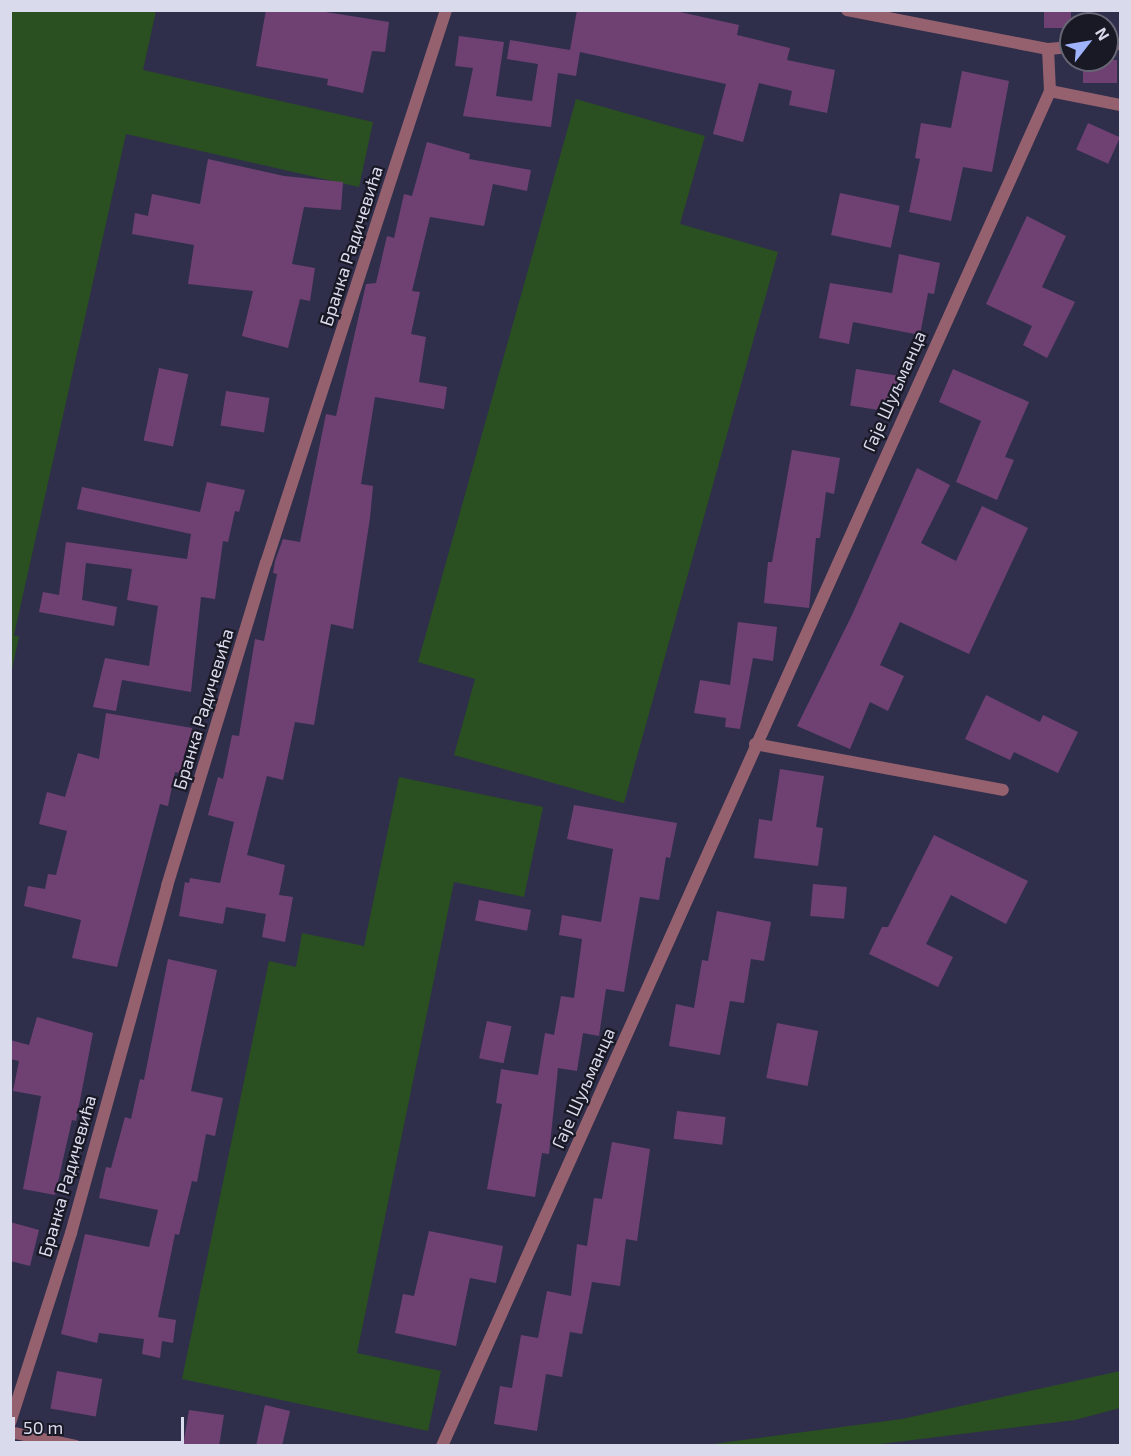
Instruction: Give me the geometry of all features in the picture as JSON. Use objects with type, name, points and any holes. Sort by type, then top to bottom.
[{"type":"street","name":"Бранка Радичевића","points":[[10,1423],[71,1233],[167,886],[256,596],[446,10]]},
{"type":"street","points":[[847,10],[1048,49],[1059,48]]},
{"type":"street","name":"Гаје Шуљманца","points":[[442,1446],[754,744],[1050,91],[1048,49]]},
{"type":"street","points":[[1050,91],[1120,105]]},
{"type":"street","points":[[754,744],[1003,790]]},
{"type":"street","points":[[10,1432],[76,1446]]},
{"type":"green space","points":[[11,11],[156,11],[143,70],[373,122],[359,187],[126,134],[14,635],[19,637],[11,674]]},
{"type":"green space","points":[[576,99],[705,136],[680,224],[778,252],[624,803],[454,755],[475,679],[418,662]]},
{"type":"green space","points":[[399,777],[543,807],[524,897],[454,882],[357,1353],[441,1371],[428,1431],[182,1379],[269,961],[296,967],[302,933],[364,946]]},
{"type":"green space","points":[[1120,1371],[1120,1408],[1075,1420],[872,1445],[705,1445],[902,1419]]},
{"type":"building","points":[[266,10],[313,10],[389,22],[385,52],[372,51],[363,93],[327,85],[328,79],[256,66]]},
{"type":"building","points":[[577,10],[671,10],[739,25],[737,35],[790,48],[787,60],[835,70],[827,113],[789,105],[792,91],[759,83],[743,142],[713,134],[726,84],[580,52],[576,76],[558,73],[551,127],[463,116],[473,68],[455,66],[459,36],[504,42],[496,96],[532,101],[538,64],[507,59],[510,40],[570,50]]},
{"type":"building","points":[[1044,10],[1071,10],[1071,12],[1059,12],[1059,28],[1044,28]]},
{"type":"building","points":[[962,71],[1009,81],[992,172],[963,167],[951,221],[909,212],[920,159],[915,158],[921,123],[951,128]]},
{"type":"building","points":[[1083,72],[1117,72],[1117,83],[1083,83]]},
{"type":"building","points":[[1088,123],[1120,137],[1108,164],[1076,149]]},
{"type":"building","points":[[427,142],[470,154],[469,159],[531,170],[527,191],[493,184],[484,226],[430,217],[412,291],[420,292],[411,334],[426,337],[419,382],[447,387],[444,409],[375,397],[361,484],[373,486],[370,518],[353,629],[331,624],[314,725],[295,722],[283,780],[267,776],[247,855],[285,865],[279,895],[293,897],[285,942],[262,937],[266,914],[226,907],[223,924],[179,916],[185,882],[189,883],[190,878],[220,883],[234,822],[208,815],[218,777],[223,779],[232,735],[239,736],[255,639],[264,641],[277,574],[273,573],[275,561],[283,539],[300,542],[326,414],[336,416],[366,284],[376,283],[387,236],[394,238],[404,194],[412,196]]},
{"type":"building","points":[[208,159],[284,176],[343,182],[341,210],[304,207],[292,264],[315,268],[310,301],[300,299],[288,348],[242,336],[253,291],[188,284],[194,245],[132,234],[135,213],[148,216],[152,194],[200,204]]},
{"type":"building","points":[[840,193],[900,206],[891,248],[831,235]]},
{"type":"building","points":[[1027,216],[1066,236],[1042,287],[1075,302],[1047,358],[1023,345],[1032,326],[986,304]]},
{"type":"building","points":[[899,254],[940,263],[934,294],[928,293],[920,335],[853,322],[849,344],[819,338],[830,283],[892,293]]},
{"type":"building","points":[[159,368],[188,374],[173,447],[144,440]]},
{"type":"building","points":[[856,369],[899,376],[894,412],[850,406]]},
{"type":"building","points":[[953,369],[1029,402],[1005,457],[1014,460],[997,500],[956,482],[981,421],[939,402]]},
{"type":"building","points":[[226,391],[269,398],[264,432],[221,426]]},
{"type":"building","points":[[792,450],[840,458],[834,494],[826,492],[820,538],[816,538],[809,608],[764,603],[768,562],[772,562]]},
{"type":"building","points":[[917,468],[950,485],[921,543],[956,561],[982,506],[1028,528],[969,654],[900,622],[880,665],[904,676],[888,711],[870,702],[850,749],[797,726],[853,613]]},
{"type":"building","points":[[207,482],[245,490],[239,512],[235,511],[228,542],[223,541],[215,599],[201,597],[191,692],[122,680],[116,711],[93,707],[105,658],[149,666],[158,606],[127,600],[132,569],[86,563],[82,600],[117,607],[114,626],[39,612],[43,592],[59,595],[66,542],[187,559],[191,534],[77,509],[82,487],[200,512]]},
{"type":"building","points":[[738,622],[777,627],[773,661],[753,658],[740,729],[725,727],[726,718],[694,713],[700,680],[730,685]]},
{"type":"building","points":[[986,695],[1040,722],[1043,715],[1078,732],[1058,773],[1014,752],[1010,760],[965,739]]},
{"type":"building","points":[[106,713],[192,728],[184,774],[175,772],[168,806],[160,804],[117,967],[72,958],[81,920],[24,906],[28,886],[45,889],[48,874],[56,875],[67,831],[39,824],[47,792],[65,797],[78,753],[99,759]]},
{"type":"building","points":[[780,769],[824,776],[816,827],[823,828],[818,866],[754,858],[759,819],[772,821]]},
{"type":"building","points":[[574,805],[677,823],[670,858],[666,857],[659,900],[640,897],[624,992],[606,989],[599,1036],[583,1033],[577,1071],[558,1068],[549,1154],[542,1153],[535,1197],[487,1189],[502,1104],[496,1103],[501,1069],[538,1075],[545,1033],[554,1035],[561,996],[574,998],[582,939],[559,935],[562,915],[601,922],[613,849],[567,839]]},
{"type":"building","points":[[934,835],[1028,881],[1006,924],[951,895],[926,944],[953,957],[938,987],[869,954],[882,927],[888,927]]},
{"type":"building","points":[[813,884],[847,887],[844,919],[810,916]]},
{"type":"building","points":[[479,900],[531,910],[527,931],[475,921]]},
{"type":"building","points":[[717,911],[771,922],[764,961],[751,959],[744,1003],[730,1001],[720,1055],[669,1046],[676,1004],[694,1008],[702,960],[708,961]]},
{"type":"building","points":[[168,959],[217,970],[191,1091],[223,1098],[215,1136],[206,1134],[197,1182],[192,1181],[179,1235],[175,1234],[158,1317],[176,1320],[173,1343],[162,1341],[160,1358],[142,1354],[144,1339],[99,1333],[97,1343],[61,1334],[85,1234],[149,1247],[158,1210],[99,1198],[106,1167],[111,1168],[125,1117],[131,1119],[140,1079],[144,1080]]},
{"type":"building","points":[[37,1017],[93,1033],[76,1121],[72,1120],[55,1195],[23,1189],[41,1096],[13,1091],[19,1061],[10,1059],[10,1040],[29,1045]]},
{"type":"building","points":[[487,1021],[511,1026],[504,1063],[479,1058]]},
{"type":"building","points":[[777,1023],[818,1031],[808,1086],[766,1078]]},
{"type":"building","points":[[677,1111],[726,1117],[722,1145],[674,1139]]},
{"type":"building","points":[[612,1142],[650,1149],[637,1241],[626,1239],[620,1286],[592,1282],[582,1334],[570,1332],[562,1377],[546,1374],[537,1431],[494,1424],[500,1386],[512,1388],[521,1335],[538,1338],[547,1291],[571,1296],[577,1244],[587,1246],[594,1198],[602,1199]]},
{"type":"building","points":[[10,1222],[39,1230],[30,1266],[10,1261]]},
{"type":"building","points":[[429,1231],[503,1246],[496,1283],[470,1278],[456,1346],[395,1333],[403,1294],[414,1296]]},
{"type":"building","points":[[57,1371],[102,1379],[96,1416],[50,1408]]},
{"type":"building","points":[[265,1405],[290,1411],[282,1446],[256,1446]]},
{"type":"building","points":[[189,1410],[224,1415],[219,1446],[183,1446]]}]
